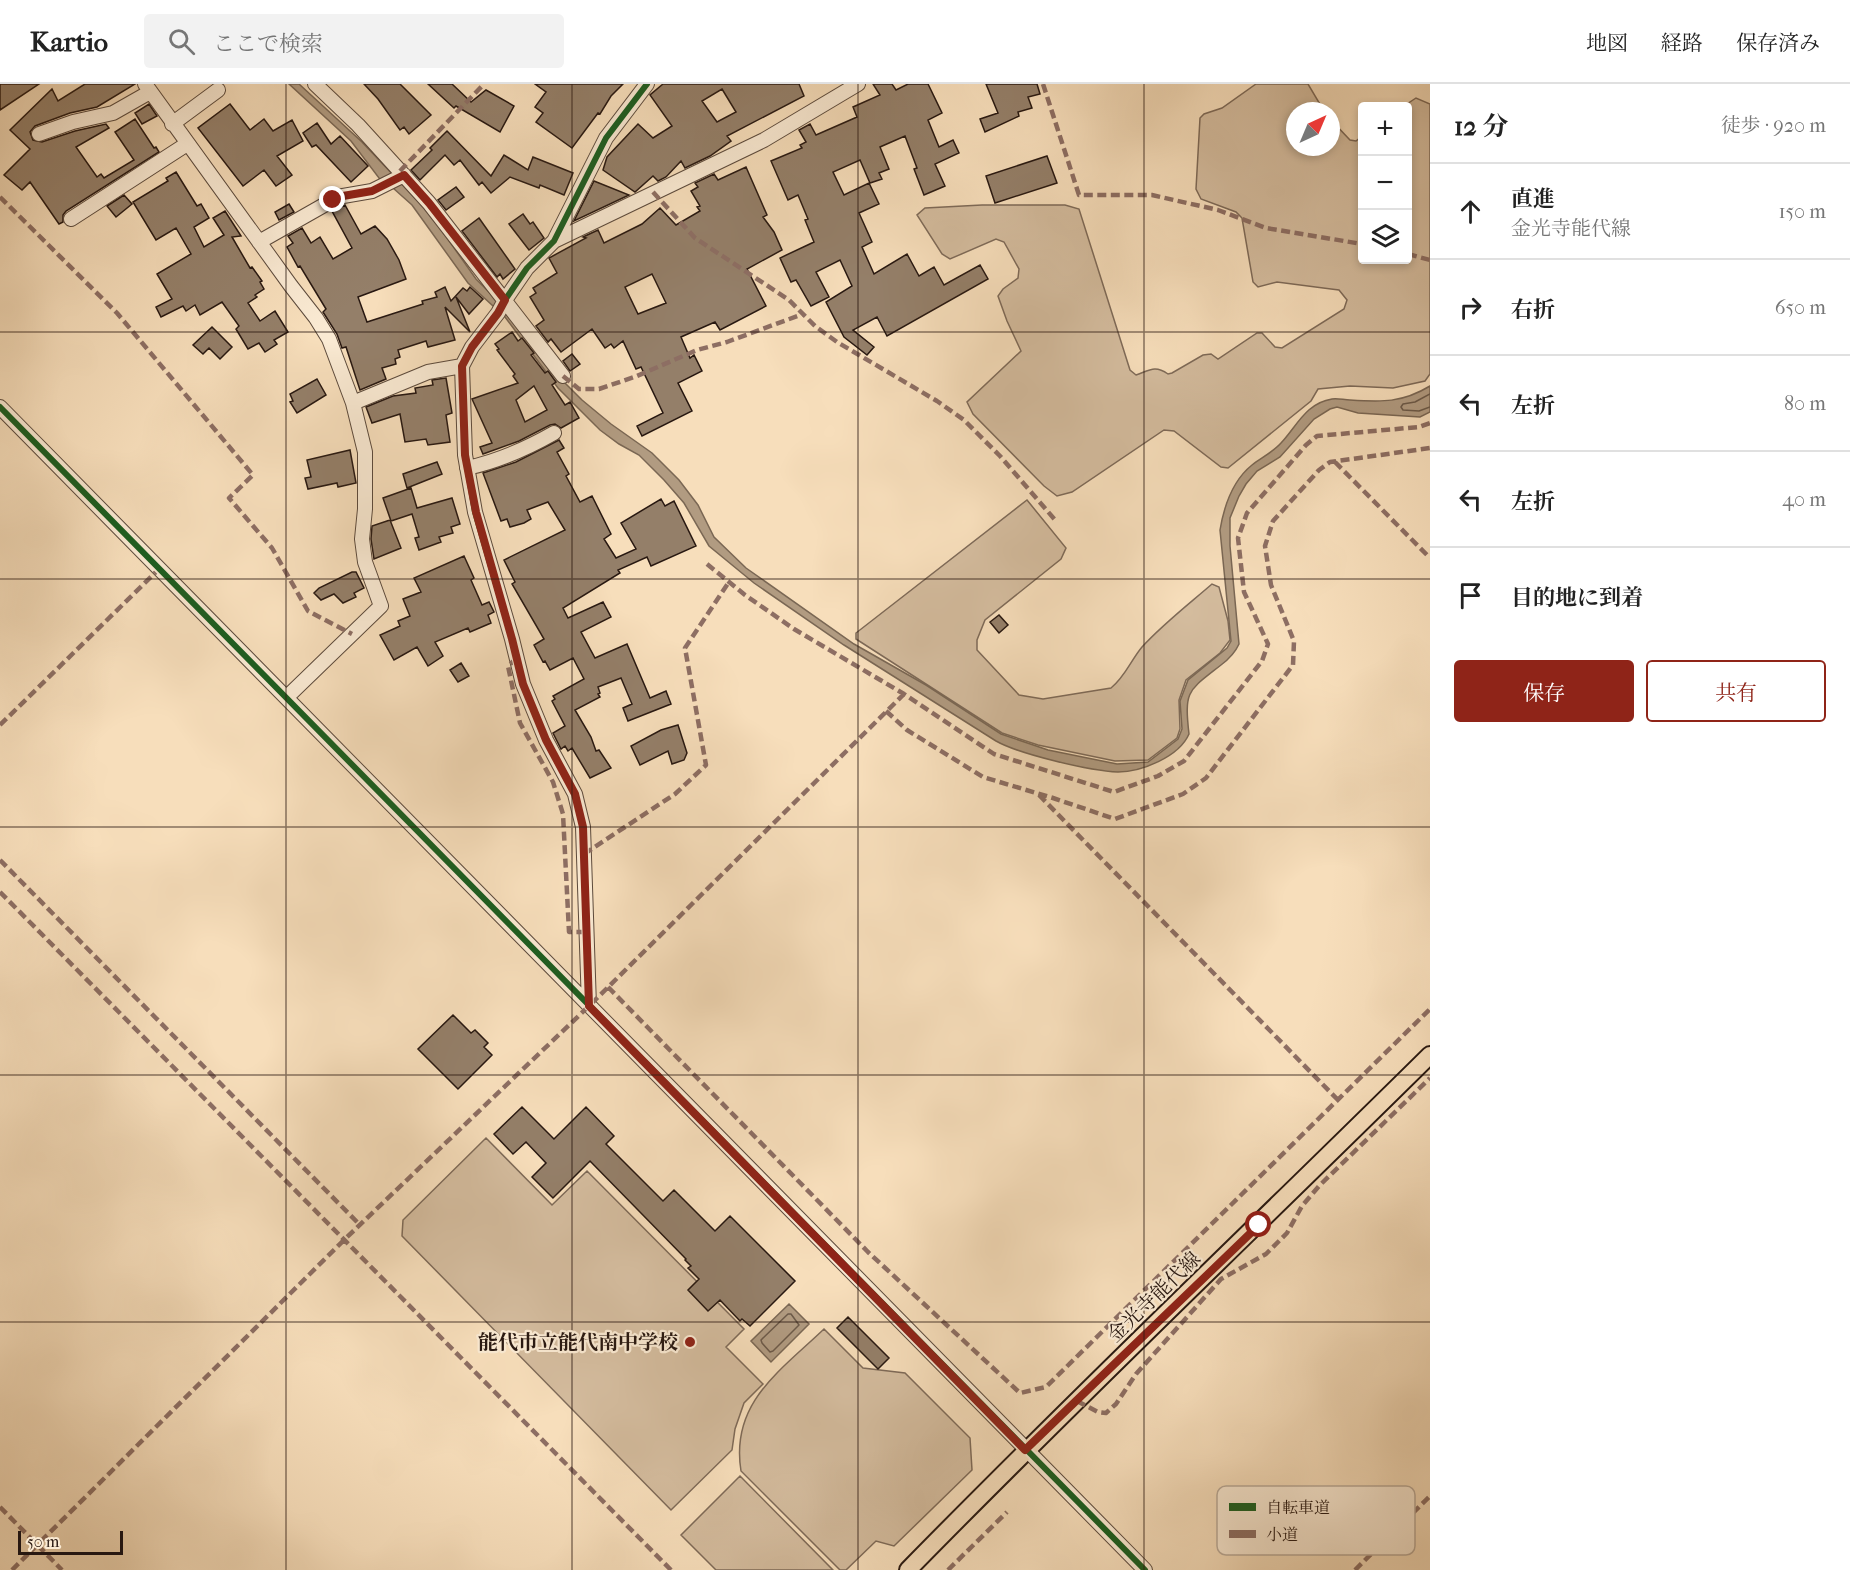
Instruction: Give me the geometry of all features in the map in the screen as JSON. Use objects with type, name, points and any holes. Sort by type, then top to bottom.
[{"type":"main road","name":"金光寺能代線","points":[[908,1570],[1025,1450],[1259,1225],[1430,1055]]},
{"type":"street","points":[[315,84],[358,125],[429,203],[502,306],[563,376]]},
{"type":"street","points":[[554,241],[764,140],[858,84]]},
{"type":"street","points":[[589,1006],[583,827],[575,794],[546,740],[523,684],[476,512],[465,455],[462,366],[472,347],[527,268],[554,241],[606,138],[645,85]]},
{"type":"street","points":[[39,134],[73,122],[112,113],[148,88],[325,332],[353,403],[365,453],[365,509],[362,539],[365,562],[381,606],[287,697]]},
{"type":"street","points":[[172,124],[218,90]]},
{"type":"street","points":[[71,219],[187,144]]},
{"type":"street","points":[[259,242],[333,200],[372,191],[404,175]]},
{"type":"street","points":[[353,403],[428,372],[462,366]]},
{"type":"street","points":[[0,407],[1145,1570]]},
{"type":"street","points":[[467,468],[520,452],[554,433]]},
{"type":"shaded area","points":[[1256,84],[1308,84],[1319,102],[1286,102],[1286,156],[1340,156],[1340,129],[1350,140],[1358,139],[1358,264],[1412,264],[1412,102],[1410,102],[1416,98],[1430,104],[1430,374],[1425,381],[1393,388],[1350,386],[1318,389],[1311,401],[1228,468],[1221,467],[1174,431],[1164,430],[1072,492],[1057,496],[1044,486],[973,414],[967,402],[1021,351],[998,296],[1003,289],[1018,278],[1019,269],[1004,242],[996,239],[950,259],[942,254],[917,215],[925,208],[982,205],[1065,205],[1079,209],[1130,370],[1136,375],[1156,369],[1168,374],[1172,373],[1203,355],[1211,354],[1218,359],[1257,333],[1262,333],[1275,347],[1282,348],[1344,309],[1347,300],[1339,290],[1277,282],[1258,287],[1253,282],[1242,218],[1236,212],[1201,199],[1196,189],[1200,118],[1204,114],[1222,108]]},
{"type":"shaded area","points":[[1027,500],[1066,548],[1061,559],[985,620],[977,640],[977,650],[1019,695],[1043,699],[1111,688],[1142,647],[1159,630],[1212,584],[1219,587],[1228,621],[1230,640],[1220,653],[1186,680],[1179,700],[1180,729],[1177,738],[1148,760],[1115,761],[1038,745],[1002,733],[856,639],[856,633]]},
{"type":"shaded area","points":[[486,1138],[552,1205],[587,1171],[744,1329],[726,1347],[763,1384],[744,1403],[735,1429],[732,1450],[671,1510],[402,1236],[403,1220]]},
{"type":"shaded area","points":[[824,1329],[863,1368],[905,1373],[970,1438],[972,1470],[894,1546],[876,1541],[846,1570],[840,1570],[741,1471],[740,1447],[743,1426],[751,1407],[776,1374]]},
{"type":"shaded area","points":[[740,1476],[833,1570],[716,1570],[681,1535]]},
{"type":"water","points":[[289,84],[299,84],[362,142],[430,214],[476,279],[497,300],[563,381],[611,424],[652,453],[679,480],[698,505],[714,537],[746,568],[854,644],[926,685],[1001,734],[1048,750],[1117,764],[1148,762],[1178,739],[1182,729],[1180,701],[1188,680],[1227,648],[1231,641],[1220,530],[1230,494],[1245,471],[1278,446],[1309,410],[1323,401],[1332,399],[1392,400],[1410,396],[1430,386],[1430,412],[1420,417],[1358,413],[1337,407],[1330,409],[1314,419],[1280,457],[1257,471],[1246,484],[1230,518],[1230,546],[1239,644],[1229,658],[1201,681],[1191,693],[1187,708],[1189,734],[1177,750],[1148,766],[1118,772],[1090,769],[1037,756],[996,741],[844,645],[754,583],[709,546],[684,503],[664,480],[639,455],[600,430],[558,388],[505,317],[468,283],[412,205],[393,188],[382,182],[351,141]]},
{"type":"water","points":[[789,1304],[809,1324],[771,1362],[751,1341]]},
{"type":"building","points":[[0,84],[39,84],[0,110]]},
{"type":"building","points":[[85,84],[135,84],[97,107],[70,113],[35,126],[30,132],[33,140],[42,142],[106,124],[109,128],[76,147],[97,177],[101,174],[104,178],[134,160],[115,132],[135,119],[159,152],[66,211],[63,215],[63,222],[59,224],[30,182],[22,190],[4,175],[30,149],[10,130],[52,89],[58,101]]},
{"type":"building","points":[[364,84],[400,84],[431,115],[409,134],[404,127],[400,130]]},
{"type":"building","points":[[428,84],[452,84],[471,102],[486,90],[514,106],[500,132],[456,106],[454,108]]},
{"type":"building","points":[[535,84],[623,84],[611,96],[600,114],[598,113],[572,148],[536,122],[543,113],[535,107],[546,92]]},
{"type":"building","points":[[663,84],[799,84],[804,96],[727,136],[731,141],[710,156],[685,168],[681,161],[666,177],[658,181],[653,176],[635,192],[603,170],[607,157],[638,124],[653,138],[672,126],[650,95]],"holes":[[[722,89],[736,112],[717,122],[702,101]]]},
{"type":"building","points":[[873,84],[892,84],[896,90],[908,84],[928,84],[942,113],[928,120],[939,147],[953,140],[959,153],[935,164],[945,186],[924,195],[905,136],[880,147],[889,169],[879,173],[882,179],[870,183],[860,160],[833,172],[844,195],[869,183],[879,204],[859,213],[872,242],[862,247],[874,274],[907,254],[919,276],[934,267],[944,285],[980,265],[988,279],[887,336],[877,317],[853,330],[874,347],[867,355],[844,337],[826,302],[852,286],[840,260],[816,272],[829,297],[811,306],[796,280],[791,282],[780,258],[814,242],[798,195],[788,200],[771,161],[802,148],[800,145],[806,142],[799,130],[810,124],[816,135],[857,117],[853,107],[880,95]]},
{"type":"building","points":[[986,84],[1037,84],[1040,94],[1028,97],[1032,108],[1018,112],[1019,116],[985,132],[980,119],[998,113]]},
{"type":"building","points":[[149,104],[157,116],[142,124],[135,113]]},
{"type":"building","points":[[230,104],[250,130],[264,119],[273,131],[292,120],[303,141],[277,156],[292,175],[276,186],[264,170],[243,186],[198,128]]},
{"type":"building","points":[[317,123],[331,144],[340,136],[368,166],[351,182],[316,145],[312,147],[303,133]]},
{"type":"building","points":[[447,131],[491,176],[504,155],[528,170],[533,157],[573,173],[564,195],[540,185],[539,188],[510,177],[491,193],[482,182],[479,185],[460,160],[454,165],[445,155],[420,180],[411,170],[432,150],[430,148]]},
{"type":"building","points":[[1047,156],[1057,183],[995,203],[986,176]]},
{"type":"building","points":[[746,167],[767,215],[763,217],[774,232],[782,250],[747,269],[766,306],[720,330],[715,322],[681,337],[690,358],[694,355],[702,371],[678,383],[692,411],[642,436],[637,426],[663,413],[641,367],[636,369],[623,341],[614,348],[611,344],[605,348],[592,329],[561,352],[551,339],[548,342],[536,326],[544,320],[530,297],[536,293],[533,288],[557,273],[549,258],[598,230],[604,243],[642,224],[660,208],[676,225],[700,211],[697,207],[700,206],[691,191],[698,187],[695,183],[714,174],[718,180]],"holes":[[[652,274],[666,303],[638,314],[625,287]]]},
{"type":"building","points":[[176,172],[197,206],[201,204],[209,218],[194,227],[204,247],[224,235],[213,218],[225,211],[241,236],[232,237],[250,268],[252,267],[262,281],[260,282],[264,289],[248,303],[260,321],[275,311],[288,332],[274,340],[277,344],[265,352],[259,343],[248,349],[236,329],[239,326],[222,302],[200,315],[195,305],[186,311],[183,306],[161,317],[156,307],[172,299],[157,274],[191,254],[176,228],[156,240],[133,202],[168,181],[166,178]]},
{"type":"building","points":[[594,181],[629,195],[574,221]]},
{"type":"building","points":[[456,187],[464,197],[446,210],[438,200]]},
{"type":"building","points":[[124,195],[132,204],[116,217],[107,206]]},
{"type":"building","points":[[289,204],[294,212],[279,220],[275,212]]},
{"type":"building","points":[[345,205],[361,234],[375,226],[387,239],[399,260],[406,279],[358,297],[367,322],[423,304],[422,301],[437,297],[435,292],[445,287],[451,301],[463,288],[467,291],[470,287],[483,299],[469,314],[456,297],[470,332],[445,307],[455,340],[428,347],[426,341],[398,350],[400,357],[395,359],[396,364],[382,368],[386,379],[360,390],[346,347],[342,348],[337,334],[323,312],[326,309],[287,247],[293,243],[288,236],[302,228],[311,243],[320,237],[333,259],[352,248],[332,211]]},
{"type":"building","points":[[523,214],[530,224],[533,222],[544,238],[529,250],[509,224]]},
{"type":"building","points":[[479,218],[515,269],[503,279],[500,274],[497,277],[462,231]]},
{"type":"building","points":[[212,327],[232,347],[220,359],[209,348],[203,354],[193,345]]},
{"type":"building","points":[[512,332],[518,341],[522,338],[534,353],[531,355],[545,373],[548,371],[556,382],[552,385],[565,405],[570,402],[579,418],[561,428],[555,424],[550,425],[519,441],[483,454],[480,447],[492,443],[472,399],[518,383],[513,376],[515,374],[495,344]],"holes":[[[534,386],[547,410],[525,422],[516,400]]]},
{"type":"building","points":[[572,354],[580,364],[570,371],[563,361]]},
{"type":"building","points":[[446,378],[452,413],[446,415],[450,442],[428,445],[426,439],[405,442],[400,414],[372,423],[366,407],[393,396],[416,393],[415,388],[433,385],[432,380]]},
{"type":"building","points":[[317,379],[326,395],[297,413],[290,402],[293,401],[290,394]]},
{"type":"building","points":[[559,440],[564,448],[557,452],[569,474],[566,476],[580,502],[592,496],[611,534],[604,539],[616,558],[636,549],[621,523],[661,499],[665,506],[674,501],[696,546],[651,566],[647,557],[618,570],[620,573],[563,608],[568,618],[603,602],[611,617],[581,632],[595,658],[627,644],[650,698],[666,691],[671,704],[628,721],[623,708],[632,704],[621,678],[598,687],[600,697],[575,710],[591,737],[596,751],[599,750],[611,768],[590,778],[572,748],[568,751],[565,746],[561,749],[553,733],[565,726],[552,701],[555,699],[553,696],[584,679],[573,658],[550,670],[545,661],[543,662],[534,645],[544,639],[512,584],[515,582],[504,560],[565,530],[548,502],[527,510],[531,519],[524,523],[510,527],[507,519],[501,521],[483,473],[516,462]]},
{"type":"building","points":[[350,450],[356,483],[338,487],[337,483],[308,489],[305,478],[311,477],[307,460]]},
{"type":"building","points":[[437,462],[442,474],[407,488],[403,474]]},
{"type":"building","points":[[411,488],[417,508],[452,498],[460,524],[451,527],[453,533],[439,537],[441,542],[419,550],[415,538],[419,537],[412,514],[391,521],[383,498]]},
{"type":"building","points":[[390,520],[401,548],[374,559],[372,526]]},
{"type":"building","points":[[464,556],[474,578],[471,580],[482,605],[489,602],[494,612],[488,615],[491,623],[470,632],[468,628],[435,642],[443,656],[428,666],[417,647],[394,660],[380,635],[400,626],[398,621],[410,616],[403,599],[421,592],[414,578]]},
{"type":"building","points":[[356,572],[364,588],[354,593],[356,597],[343,603],[334,594],[321,600],[314,593],[319,588]]},
{"type":"building","points":[[999,615],[1008,625],[999,633],[990,622]]},
{"type":"building","points":[[461,663],[469,676],[458,682],[450,670]]},
{"type":"building","points":[[678,725],[687,753],[684,760],[672,764],[668,751],[640,765],[631,746],[661,730]]},
{"type":"building","points":[[453,1015],[471,1033],[475,1030],[488,1043],[484,1047],[492,1055],[458,1089],[418,1049]]},
{"type":"building","points":[[522,1107],[554,1139],[586,1107],[614,1136],[606,1144],[663,1201],[674,1190],[715,1231],[730,1216],[795,1281],[750,1326],[742,1319],[740,1321],[720,1300],[708,1311],[688,1290],[699,1279],[688,1268],[691,1266],[686,1259],[590,1161],[553,1198],[532,1177],[546,1163],[526,1142],[513,1154],[494,1134]]},
{"type":"building","points":[[848,1317],[889,1358],[878,1369],[837,1328]]},
{"type":"marked path","points":[[400,171],[484,84]]},
{"type":"marked path","points":[[1043,84],[1079,195],[1152,195],[1218,210],[1266,228],[1358,243]]},
{"type":"marked path","points":[[653,192],[695,238],[789,300],[815,326],[964,420],[1000,456],[1056,521]]},
{"type":"marked path","points":[[0,197],[117,313],[253,475],[229,498],[272,548],[308,611],[352,634]]},
{"type":"marked path","points":[[1412,255],[1430,260]]},
{"type":"marked path","points":[[563,376],[579,389],[599,389],[637,376],[697,350],[727,342],[803,314]]},
{"type":"marked path","points":[[707,564],[745,595],[794,629],[904,694],[994,754],[1114,792],[1158,776],[1184,761],[1262,661],[1268,644],[1244,592],[1238,538],[1247,513],[1306,445],[1317,436],[1419,427],[1430,423]]},
{"type":"marked path","points":[[886,711],[907,730],[983,777],[1115,819],[1183,794],[1206,778],[1293,665],[1294,641],[1271,585],[1265,546],[1273,521],[1319,470],[1330,462],[1430,448]]},
{"type":"marked path","points":[[1335,462],[1430,558]]},
{"type":"marked path","points":[[0,725],[159,569]]},
{"type":"marked path","points":[[584,854],[675,794],[706,765],[685,648],[729,582]]},
{"type":"marked path","points":[[517,658],[508,666],[520,723],[553,782],[563,814],[569,932],[587,932]]},
{"type":"marked path","points":[[12,1570],[344,1240],[589,1006],[904,694]]},
{"type":"marked path","points":[[1039,795],[1338,1100]]},
{"type":"marked path","points":[[0,860],[360,1225]]},
{"type":"marked path","points":[[0,892],[671,1570]]},
{"type":"marked path","points":[[608,987],[868,1252],[1020,1393],[1046,1387],[1430,1009]]},
{"type":"marked path","points":[[1077,1401],[1098,1412],[1106,1413],[1116,1404],[1136,1374],[1221,1279],[1266,1254],[1287,1233],[1302,1206],[1319,1186],[1430,1078]]},
{"type":"marked path","points":[[1415,1511],[1430,1496]]},
{"type":"marked path","points":[[0,1507],[62,1570]]},
{"type":"marked path","points":[[948,1570],[1007,1512]]},
{"type":"marked path","points":[[1355,1570],[1370,1555]]},
{"type":"cycle path","points":[[589,1006],[583,827],[575,794],[546,740],[523,684],[475,512],[465,455],[462,366],[472,347],[498,313],[527,268],[554,241],[606,138],[647,84]]},
{"type":"cycle path","points":[[0,407],[1145,1570]]},
{"type":"place","name":"能代市立能代南中学校","points":[[690,1342]]},
{"type":"route","points":[[333,200],[372,191],[404,175],[429,203],[505,300],[472,347],[462,366],[465,455],[476,512],[523,684],[546,740],[575,794],[583,827],[589,1006],[1025,1450],[1259,1225]]}]
